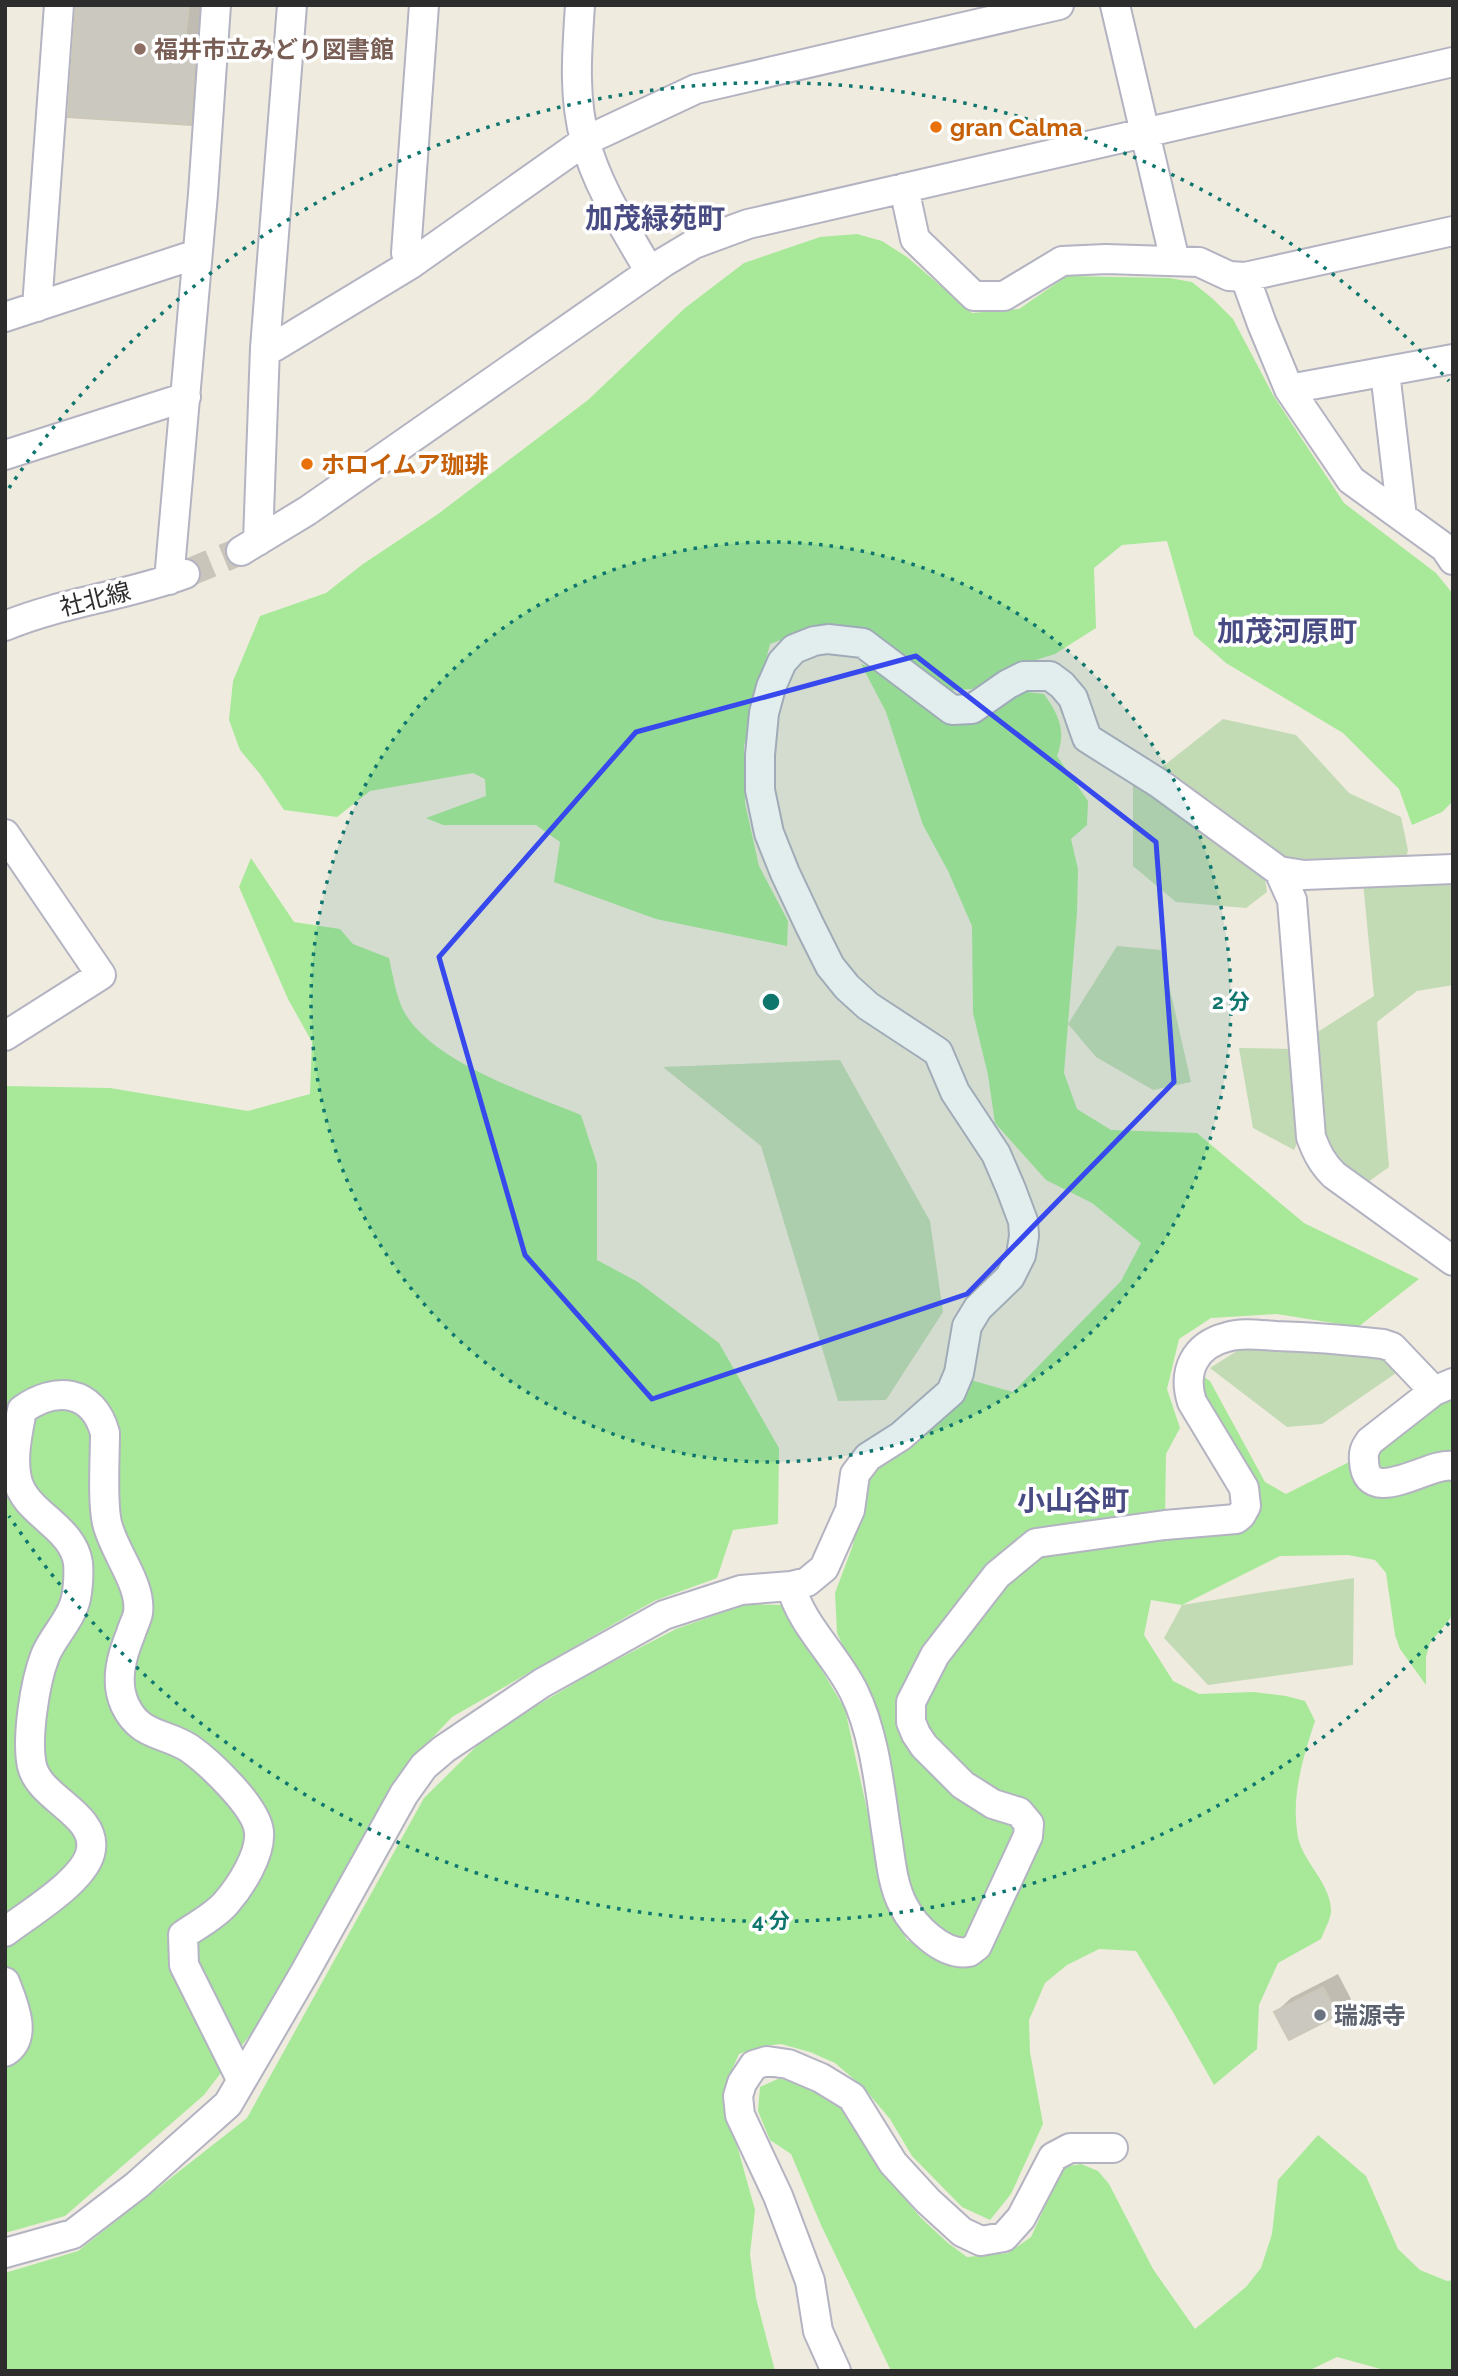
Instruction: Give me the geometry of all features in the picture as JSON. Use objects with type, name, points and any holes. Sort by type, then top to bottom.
[{"type":"street","points":[[37,307],[59,5]]},
{"type":"street","points":[[5,455],[186,397],[216,5]]},
{"type":"street","points":[[292,5],[249,546],[307,511],[694,244],[748,224],[1453,62]]},
{"type":"street","points":[[411,264],[406,253],[425,5]]},
{"type":"street","points":[[580,5],[577,88],[585,141],[603,188],[650,272]]},
{"type":"street","points":[[265,348],[274,347],[411,264],[585,141],[696,89],[982,13],[1059,5]]},
{"type":"street","points":[[1115,5],[1175,261]]},
{"type":"street","points":[[904,188],[915,239],[974,296],[1004,296],[1062,261],[1106,259],[1199,262],[1229,276],[1245,277],[1453,231]]},
{"type":"street","points":[[5,317],[197,254]]},
{"type":"street","points":[[1245,277],[1289,389],[1351,480],[1446,548],[1453,560]]},
{"type":"street","points":[[1289,389],[1453,359]]},
{"type":"street","points":[[1385,372],[1413,525]]},
{"type":"street","name":"社北線","points":[[5,626],[48,610],[177,577],[186,397]]},
{"type":"street","points":[[1413,525],[1453,528]]},
{"type":"street","points":[[5,2253],[73,2234],[137,2185],[228,2104],[404,1794],[424,1766],[488,1718],[542,1683],[664,1615],[741,1590],[807,1582],[824,1569],[850,1510],[855,1474],[868,1457],[901,1436],[951,1392],[959,1373],[967,1326],[978,1308],[1010,1277],[1021,1255],[1023,1221],[996,1154],[956,1092],[938,1052],[868,1006],[846,987],[831,966],[785,873],[769,833],[760,790],[764,713],[771,687],[782,663],[794,649],[814,641],[838,639],[863,643],[952,710],[972,709],[1007,684],[1024,676],[1050,676],[1073,698],[1087,738],[1160,784],[1279,871],[1304,875],[1453,869]]},
{"type":"street","points":[[5,834],[102,975],[5,1036]]},
{"type":"street","points":[[1279,871],[1292,900],[1311,1137],[1321,1163],[1453,1261]]},
{"type":"street","points":[[791,1586],[801,1611],[854,1692],[863,1715],[874,1760],[891,1862],[902,1905],[920,1929],[951,1951],[969,1952],[977,1946],[1028,1836],[1028,1824],[1018,1812],[993,1804],[963,1785],[943,1767],[916,1734],[910,1711],[911,1702],[935,1655],[997,1575],[1036,1544],[1165,1525],[1236,1519],[1241,1515],[1247,1499],[1244,1488],[1192,1402],[1188,1390],[1189,1368],[1194,1357],[1215,1341],[1229,1336],[1258,1335],[1383,1344],[1392,1347],[1443,1387],[1370,1441],[1364,1448],[1364,1467],[1373,1480],[1391,1483],[1438,1465],[1453,1466]]},
{"type":"street","points":[[5,1932],[62,1889],[83,1867],[92,1850],[91,1835],[84,1823],[45,1788],[32,1766],[34,1693],[46,1655],[75,1605],[78,1565],[75,1551],[64,1534],[28,1499],[17,1481],[15,1458],[22,1410],[33,1402],[67,1394],[82,1399],[101,1420],[105,1433],[106,1521],[115,1549],[132,1579],[137,1595],[138,1614],[121,1657],[120,1683],[124,1702],[134,1721],[155,1735],[188,1747],[234,1788],[250,1809],[259,1832],[252,1868],[225,1905],[183,1935],[184,1965],[242,2079]]},
{"type":"street","points":[[5,1982],[18,2026],[18,2037],[5,2052]]},
{"type":"street","points":[[836,2371],[818,2331],[810,2281],[778,2196],[740,2115],[738,2096],[742,2082],[754,2065],[767,2061],[788,2064],[821,2078],[852,2097],[893,2163],[928,2201],[962,2232],[981,2241],[1004,2236],[1021,2218],[1053,2157],[1070,2148],[1113,2148]]},
{"type":"highlighted area","points":[[916,656],[1156,842],[1174,1082],[967,1294],[652,1399],[525,1255],[439,957],[636,732]]},
{"type":"green space","points":[[857,234],[882,241],[907,257],[972,313],[1019,309],[1067,276],[1169,278],[1192,282],[1213,299],[1233,319],[1273,395],[1344,503],[1436,573],[1453,594],[1453,801],[1442,812],[1412,825],[1399,789],[1343,733],[1226,663],[1194,635],[1167,541],[1122,545],[1094,568],[1096,628],[1055,654],[1014,667],[972,689],[940,691],[814,628],[770,644],[744,746],[745,803],[759,866],[788,921],[787,946],[656,919],[554,882],[560,842],[536,825],[443,825],[426,818],[486,796],[485,779],[473,773],[370,791],[337,817],[284,810],[240,750],[229,720],[233,681],[260,616],[326,593],[363,564],[438,514],[588,400],[685,308],[744,263],[820,237]]},
{"type":"green space","points":[[861,664],[875,669],[950,722],[1018,691],[1044,694],[1057,716],[1061,738],[1057,756],[1088,801],[1087,825],[1071,839],[1078,869],[1077,913],[1064,1073],[1077,1109],[1111,1130],[1197,1133],[1304,1223],[1419,1279],[1358,1327],[1277,1314],[1211,1318],[1179,1339],[1167,1389],[1180,1428],[1166,1454],[1165,1520],[1035,1540],[905,1710],[1023,1827],[969,1938],[962,1939],[941,1931],[919,1910],[905,1873],[850,1661],[837,1633],[835,1593],[853,1545],[864,1476],[967,1379],[1013,1392],[1121,1281],[1141,1243],[1092,1203],[1046,1180],[995,1123],[988,1075],[973,1013],[972,926],[948,871],[923,825],[886,712]]},
{"type":"green space","points":[[1223,719],[1296,735],[1349,793],[1401,817],[1408,850],[1405,862],[1286,864],[1157,771]]},
{"type":"green space","points":[[1133,768],[1264,871],[1267,892],[1246,908],[1176,902],[1133,866]]},
{"type":"green space","points":[[251,858],[294,922],[340,929],[353,944],[389,958],[397,994],[406,1015],[420,1032],[439,1048],[485,1075],[581,1115],[597,1164],[597,1260],[638,1282],[719,1343],[779,1448],[778,1524],[733,1530],[717,1578],[654,1601],[452,1717],[403,1769],[259,2023],[204,2095],[65,2216],[5,2233],[5,1086],[110,1088],[248,1111],[310,1094],[312,1042],[288,999],[239,887]]},
{"type":"green space","points":[[1362,872],[1453,875],[1453,985],[1417,991],[1377,1022],[1389,1167],[1361,1187],[1320,1141],[1313,1035],[1374,996]]},
{"type":"green space","points":[[1117,946],[1161,950],[1191,1082],[1153,1090],[1096,1057],[1068,1024]]},
{"type":"green space","points":[[1239,1048],[1294,1049],[1301,1134],[1294,1150],[1253,1128]]},
{"type":"green space","points":[[840,1060],[930,1221],[943,1312],[886,1400],[838,1401],[761,1146],[663,1067]]},
{"type":"green space","points":[[1243,1347],[1383,1351],[1399,1371],[1322,1424],[1287,1427],[1210,1368]]},
{"type":"green space","points":[[1198,1377],[1210,1381],[1265,1482],[1286,1494],[1351,1461],[1364,1480],[1453,1472],[1453,1615],[1430,1643],[1426,1657],[1426,1685],[1400,1649],[1395,1635],[1386,1573],[1375,1560],[1348,1555],[1280,1556],[1182,1605],[1151,1600],[1144,1635],[1173,1681],[1199,1694],[1253,1692],[1305,1701],[1315,1721],[1300,1775],[1296,1803],[1297,1831],[1303,1852],[1329,1898],[1330,1916],[1321,1939],[1278,1963],[1259,2005],[1257,2049],[1214,2085],[1136,1951],[1099,1949],[1067,1965],[1045,1983],[1029,2020],[1030,2052],[1043,2124],[1011,2194],[990,2220],[962,2207],[912,2156],[890,2119],[863,2087],[835,2063],[781,2044],[763,2046],[739,2054],[726,2083],[725,2102],[755,2210],[750,2254],[756,2298],[775,2371],[5,2371],[5,2273],[78,2251],[247,2118],[424,1798],[490,1733],[597,1670],[676,1629],[747,1604],[783,1605],[845,1709],[877,1856],[906,1939],[930,1955],[973,1967],[995,1940],[1012,1908],[1033,1839],[949,1761],[918,1716],[938,1658],[1036,1549],[1247,1520],[1199,1404]]},
{"type":"green space","points":[[1453,1392],[1453,1461],[1375,1474],[1374,1444]]},
{"type":"green space","points":[[1354,1578],[1353,1665],[1208,1685],[1164,1638],[1182,1605]]},
{"type":"green space","points":[[778,2079],[795,2080],[843,2110],[883,2173],[921,2218],[967,2257],[1008,2253],[1031,2237],[1063,2167],[1081,2164],[1098,2171],[1109,2184],[1153,2269],[1195,2329],[1246,2287],[1261,2268],[1272,2234],[1278,2180],[1318,2135],[1366,2176],[1398,2249],[1420,2270],[1447,2281],[1453,2280],[1453,2371],[1388,2371],[1337,2357],[1308,2371],[891,2371],[821,2225],[791,2154],[770,2140],[758,2111],[760,2087]]},
{"type":"building","points":[[76,5],[189,5],[184,49],[196,49],[191,125],[68,117]]},
{"type":"building","points":[[1323,1987],[1338,2015],[1289,2040],[1274,2012]]},
{"type":"tunnel","points":[[185,574],[241,551]]},
{"type":"place","name":"福井市立みどり図書館","points":[[140,49]]},
{"type":"place","name":"gran Calma","points":[[936,127]]},
{"type":"place","name":"ホロイムア珈琲","points":[[307,464]]},
{"type":"place","name":"瑞源寺","points":[[1320,2015]]},
{"type":"district","name":"加茂緑苑町","points":[[655,218]]},
{"type":"district","name":"加茂河原町","points":[[1287,631]]},
{"type":"district","name":"小山谷町","points":[[1073,1500]]}]
